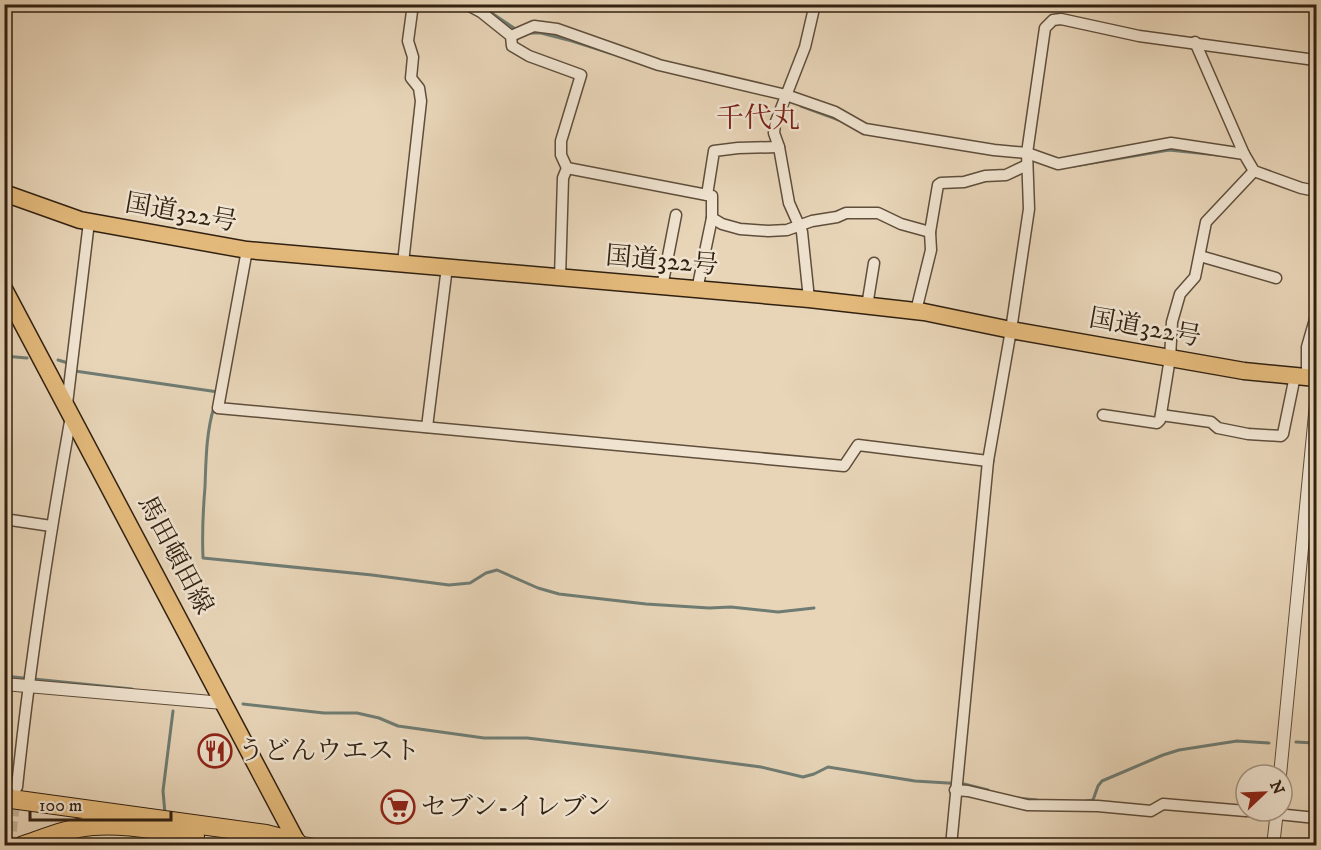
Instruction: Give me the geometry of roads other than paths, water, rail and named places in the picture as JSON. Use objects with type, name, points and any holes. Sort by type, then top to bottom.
[{"type":"highway","points":[[11,792],[266,834],[298,844]]},
{"type":"highway","points":[[21,846],[61,832],[92,826],[120,826],[263,846]]},
{"type":"highway","points":[[276,846],[298,844]]},
{"type":"main road","name":"国道322号","points":[[4,193],[89,222],[246,250],[809,299],[916,311],[1244,371],[1306,377]]},
{"type":"main road","name":"馬田頓田線","points":[[4,289],[298,844]]},
{"type":"street","points":[[403,264],[421,101],[419,88],[411,78],[413,57],[408,41],[413,4]]},
{"type":"street","points":[[466,4],[518,33]]},
{"type":"street","points":[[809,299],[802,232],[789,202],[779,147],[774,133],[784,98],[805,47],[815,4]]},
{"type":"street","points":[[951,846],[988,461],[1029,209],[1027,159],[1045,28],[1053,20],[1061,19],[1139,36],[1316,60]]},
{"type":"street","points":[[560,278],[563,178],[567,168],[561,155],[561,141],[581,75],[512,46],[518,33],[534,26],[557,29],[659,65],[835,112],[865,129],[994,150],[1027,159],[1058,164],[1171,143],[1244,154]]},
{"type":"street","points":[[1194,42],[1252,172],[1317,191]]},
{"type":"street","points":[[708,195],[714,151],[779,147]]},
{"type":"street","points":[[916,311],[931,250],[930,232],[938,185],[985,176],[1006,175],[1027,159]]},
{"type":"street","points":[[567,168],[712,196],[712,218],[697,290]]},
{"type":"street","points":[[1103,415],[1157,423],[1160,420],[1170,358],[1172,322],[1180,294],[1195,277],[1206,222],[1252,172]]},
{"type":"street","points":[[712,218],[722,224],[768,231],[787,230],[846,213],[878,213],[901,224],[930,232]]},
{"type":"street","points":[[662,287],[676,215]]},
{"type":"street","points":[[11,792],[69,409],[89,222]]},
{"type":"street","points":[[246,250],[218,408],[844,466],[858,445],[988,461]]},
{"type":"street","points":[[1200,256],[1276,278]]},
{"type":"street","points":[[867,306],[874,262]]},
{"type":"street","points":[[427,427],[447,267]]},
{"type":"street","points":[[1161,415],[1211,422],[1218,429],[1281,436],[1306,377],[1307,347],[1317,316]]},
{"type":"street","points":[[1281,763],[1317,404]]},
{"type":"street","points":[[4,519],[51,526]]},
{"type":"street","points":[[4,684],[223,703]]},
{"type":"street","points":[[956,786],[1027,806],[1098,806],[1150,811],[1163,804],[1234,810]]},
{"type":"street","points":[[1294,815],[1317,818]]},
{"type":"street","points":[[1273,846],[1276,823]]},
{"type":"street","points":[[298,844],[321,846]]},
{"type":"waterway","points":[[478,4],[517,30]]},
{"type":"waterway","points":[[526,33],[541,33],[610,53]]},
{"type":"waterway","points":[[801,106],[839,120]]},
{"type":"waterway","points":[[1074,166],[1169,150],[1218,155]]},
{"type":"waterway","points":[[4,356],[27,358]]},
{"type":"waterway","points":[[58,360],[68,363]]},
{"type":"waterway","points":[[75,371],[218,392]]},
{"type":"waterway","points":[[214,407],[207,447],[203,558],[449,585],[470,583],[486,573],[497,570],[538,588],[559,594],[646,604],[731,607],[778,612],[814,608]]},
{"type":"waterway","points":[[4,676],[132,689]]},
{"type":"waterway","points":[[243,704],[324,713],[357,713],[379,718],[398,726],[484,738],[527,738],[647,752],[761,767],[803,777],[828,767],[915,781],[964,784],[988,790]]},
{"type":"waterway","points":[[165,814],[163,791],[173,711]]},
{"type":"waterway","points":[[1086,801],[1093,800],[1102,781],[1163,755],[1179,750],[1237,741],[1269,743]]},
{"type":"waterway","points":[[1296,742],[1316,745]]},
{"type":"waterway","points":[[1017,798],[1037,800]]},
{"type":"waterway","points":[[167,838],[167,846]]},
{"type":"tunnel","points":[[10,846],[16,796]]},
{"type":"place","name":"うどんウエスト","points":[[215,751]]},
{"type":"place","name":"セブン-イレブン","points":[[398,807]]},
{"type":"district","name":"千代丸","points":[[758,118]]}]
